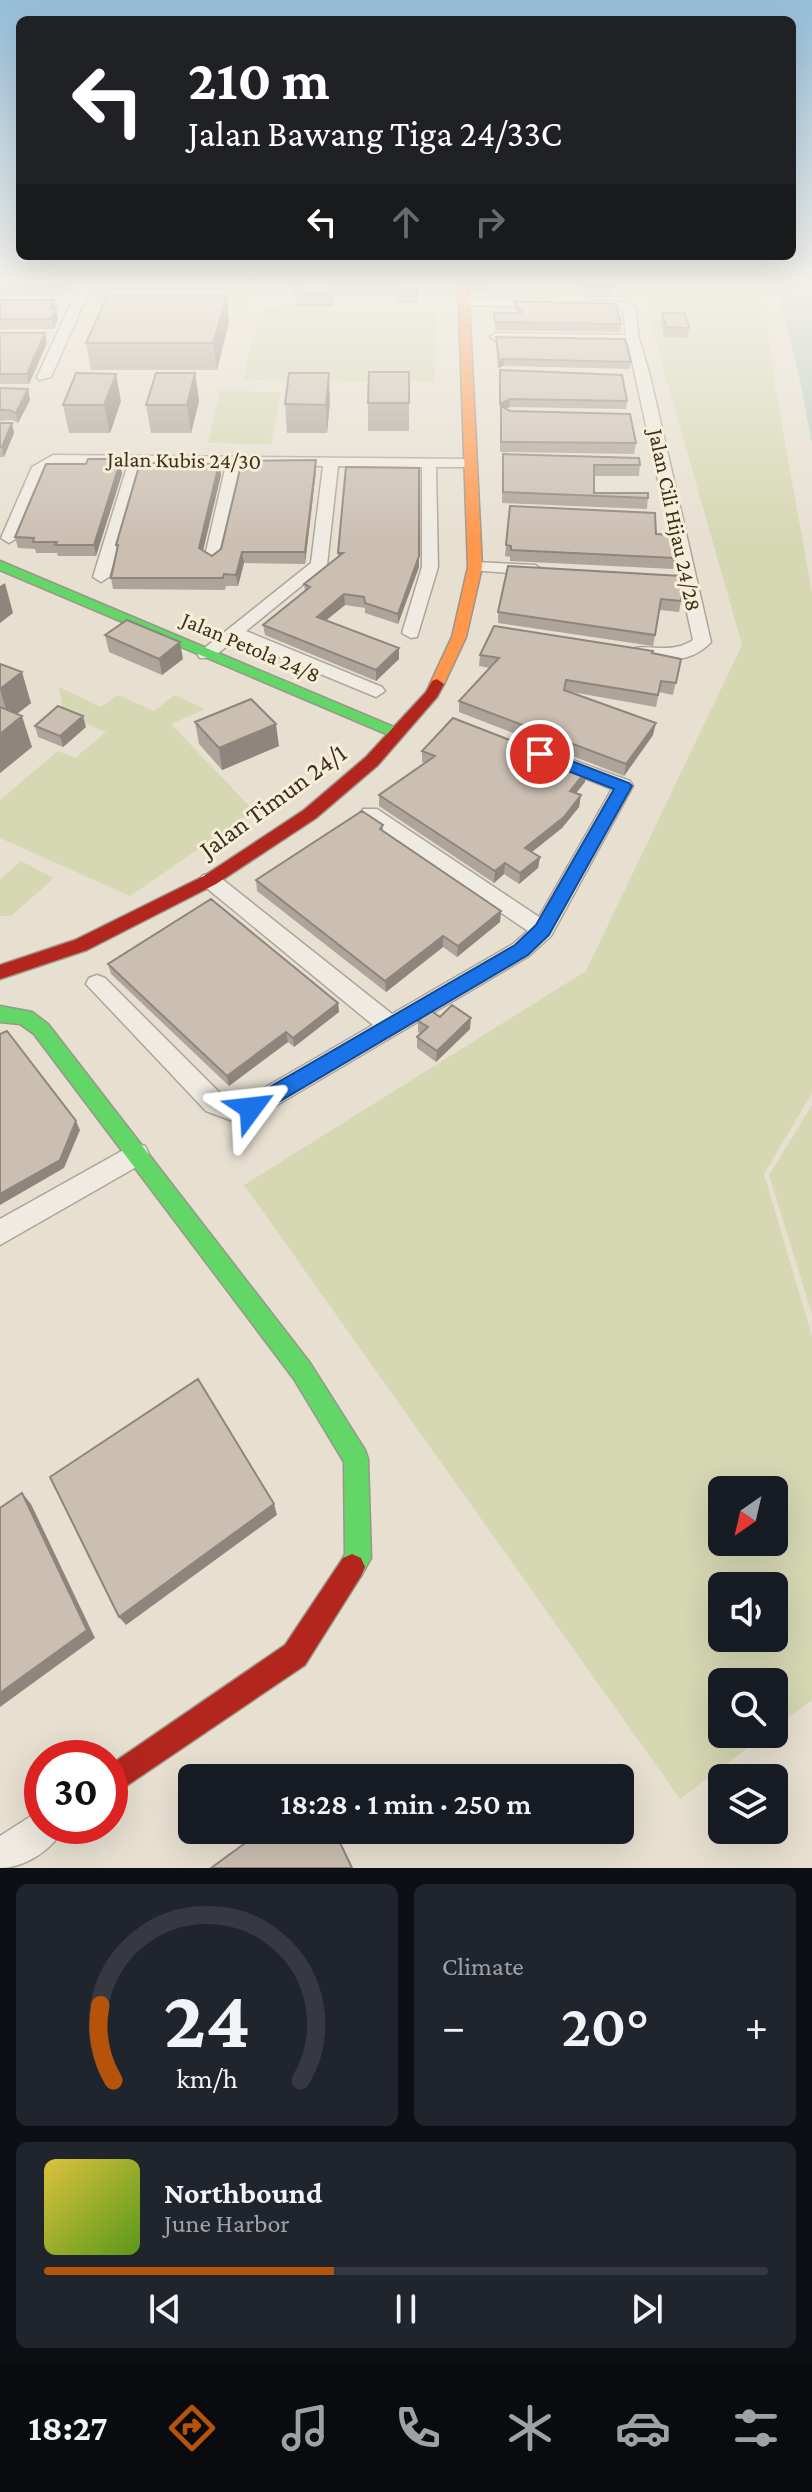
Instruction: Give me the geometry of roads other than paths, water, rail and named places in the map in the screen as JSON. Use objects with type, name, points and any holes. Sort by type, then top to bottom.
[{"type":"street","points":[[44,377],[49,367]]},
{"type":"street","name":"Jalan Timun 24/1","points":[[0,972],[81,945],[210,880],[310,814],[372,761],[432,694],[459,637],[475,567],[466,367]]},
{"type":"street","name":"Jalan Cili Hijau 24/28","points":[[613,648],[672,657],[686,654],[702,642],[680,577],[655,462],[652,416],[641,367]]},
{"type":"street","points":[[628,376],[644,376]]},
{"type":"street","points":[[636,416],[652,416]]},
{"type":"street","name":"Jalan Kubis 24/30","points":[[9,538],[43,462],[53,459],[469,463]]},
{"type":"street","points":[[101,577],[136,460]]},
{"type":"street","points":[[212,560],[234,461]]},
{"type":"street","points":[[206,654],[319,565],[331,462]]},
{"type":"street","points":[[411,633],[430,567],[429,463]]},
{"type":"street","name":"Jalan Petola 24/8","points":[[0,565],[396,733]]},
{"type":"street","points":[[475,567],[551,570]]},
{"type":"street","points":[[234,632],[376,691]]},
{"type":"street","points":[[97,984],[215,1104],[233,1110],[251,1108],[521,950],[543,930],[623,786],[540,754]]},
{"type":"street","points":[[370,814],[543,930]]},
{"type":"street","points":[[210,880],[390,1026]]},
{"type":"street","points":[[0,1014],[25,1017],[41,1029],[302,1371],[356,1459],[358,1558],[295,1655],[128,1770]]},
{"type":"street","points":[[0,1233],[136,1154]]},
{"type":"street","points":[[0,1858],[24,1841]]}]
